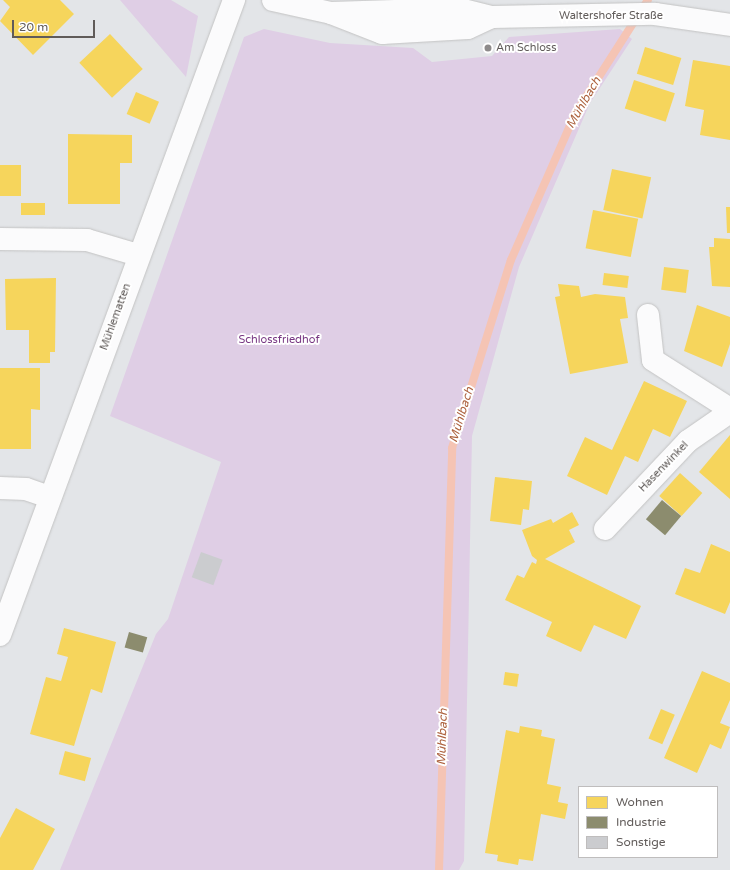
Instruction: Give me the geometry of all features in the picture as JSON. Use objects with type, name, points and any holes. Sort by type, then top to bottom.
[{"type":"street","name":"Mühlematten","points":[[0,635],[138,255],[234,0]]},
{"type":"street","name":"Waltershofer Straße","points":[[273,0],[331,14],[382,33],[468,28],[492,17],[622,13],[655,14],[730,25]]},
{"type":"street","points":[[0,239],[87,240],[138,255]]},
{"type":"street","name":"Hasenwinkel","points":[[606,529],[688,441],[730,411],[653,360],[648,315]]},
{"type":"street","points":[[0,488],[26,489],[50,497]]},
{"type":"green space","points":[[120,0],[171,0],[198,16],[186,77]]},
{"type":"green space","name":"Schlossfriedhof","points":[[264,29],[330,43],[413,48],[432,62],[492,56],[509,37],[620,29],[632,39],[590,103],[519,267],[472,436],[464,861],[459,870],[60,870],[156,634],[168,619],[221,462],[110,416],[244,37]]},
{"type":"building: Wohnen","points":[[3,0],[60,0],[74,14],[33,55],[0,21],[10,7]]},
{"type":"building: Wohnen","points":[[110,34],[143,69],[112,98],[79,63]]},
{"type":"building: Wohnen","points":[[645,47],[681,58],[673,85],[637,74]]},
{"type":"building: Wohnen","points":[[693,60],[730,66],[730,140],[700,135],[704,110],[685,106]]},
{"type":"building: Wohnen","points":[[634,80],[675,93],[666,122],[625,109]]},
{"type":"building: Wohnen","points":[[136,92],[159,102],[150,124],[127,114]]},
{"type":"building: Wohnen","points":[[68,134],[132,135],[132,163],[120,163],[120,204],[68,204]]},
{"type":"building: Wohnen","points":[[0,165],[21,165],[21,196],[0,196]]},
{"type":"building: Wohnen","points":[[612,169],[651,177],[642,218],[603,210]]},
{"type":"building: Wohnen","points":[[21,203],[45,203],[45,215],[21,215]]},
{"type":"building: Wohnen","points":[[726,207],[730,207],[730,233],[727,233]]},
{"type":"building: Wohnen","points":[[593,210],[638,219],[631,257],[586,248]]},
{"type":"building: Wohnen","points":[[714,238],[730,239],[730,287],[712,286],[709,247],[714,247]]},
{"type":"building: Wohnen","points":[[664,267],[689,270],[686,293],[661,290]]},
{"type":"building: Wohnen","points":[[604,273],[629,276],[627,288],[603,285]]},
{"type":"building: Wohnen","points":[[56,278],[55,352],[50,352],[50,363],[29,363],[29,330],[6,330],[5,279]]},
{"type":"building: Wohnen","points":[[558,284],[579,286],[581,297],[595,294],[625,297],[628,318],[620,319],[628,363],[570,374],[555,297],[560,296]]},
{"type":"building: Wohnen","points":[[697,305],[730,317],[730,344],[722,367],[684,351]]},
{"type":"building: Wohnen","points":[[0,368],[40,368],[40,410],[31,409],[31,449],[0,449]]},
{"type":"building: Wohnen","points":[[644,381],[687,401],[670,437],[653,429],[638,462],[625,456],[607,495],[567,476],[585,437],[612,450]]},
{"type":"building: Wohnen","points":[[730,435],[730,499],[699,472]]},
{"type":"building: Wohnen","points":[[680,473],[702,493],[682,516],[659,496]]},
{"type":"building: Wohnen","points":[[495,477],[532,481],[529,510],[523,509],[521,525],[490,521]]},
{"type":"building: Wohnen","points":[[572,512],[579,525],[569,530],[575,542],[545,559],[641,606],[626,639],[594,625],[581,652],[546,636],[552,622],[505,600],[517,575],[524,578],[532,562],[536,564],[537,560],[532,556],[522,530],[551,519],[553,523]]},
{"type":"building: Wohnen","points":[[711,544],[730,552],[730,602],[725,614],[675,594],[685,568],[700,573]]},
{"type":"building: Wohnen","points":[[64,628],[116,642],[102,693],[91,689],[74,746],[30,734],[46,677],[61,681],[68,657],[57,654]]},
{"type":"building: Wohnen","points":[[702,671],[730,683],[730,700],[720,723],[730,727],[721,749],[710,744],[697,773],[664,758]]},
{"type":"building: Wohnen","points":[[505,672],[519,674],[517,687],[503,685]]},
{"type":"building: Wohnen","points":[[661,709],[675,715],[662,744],[648,738]]},
{"type":"building: Wohnen","points":[[520,726],[542,730],[541,736],[555,739],[547,784],[561,787],[558,802],[568,804],[565,819],[541,814],[533,861],[519,859],[518,865],[497,861],[498,855],[485,853],[506,730],[519,733]]},
{"type":"building: Wohnen","points":[[65,751],[91,758],[85,781],[59,774]]},
{"type":"building: Wohnen","points":[[16,808],[55,829],[33,870],[0,870],[0,838]]},
{"type":"building: Industrie","points":[[662,500],[681,516],[665,535],[646,519]]},
{"type":"building: Industrie","points":[[129,632],[147,637],[143,653],[125,647]]},
{"type":"building: Sonstige","points":[[201,552],[223,560],[213,585],[192,577]]},
{"type":"waterway","name":"Mühlbach","points":[[439,870],[452,448],[511,260],[575,114],[648,0]]},
{"type":"place","name":"Am Schloss","points":[[488,48]]}]
